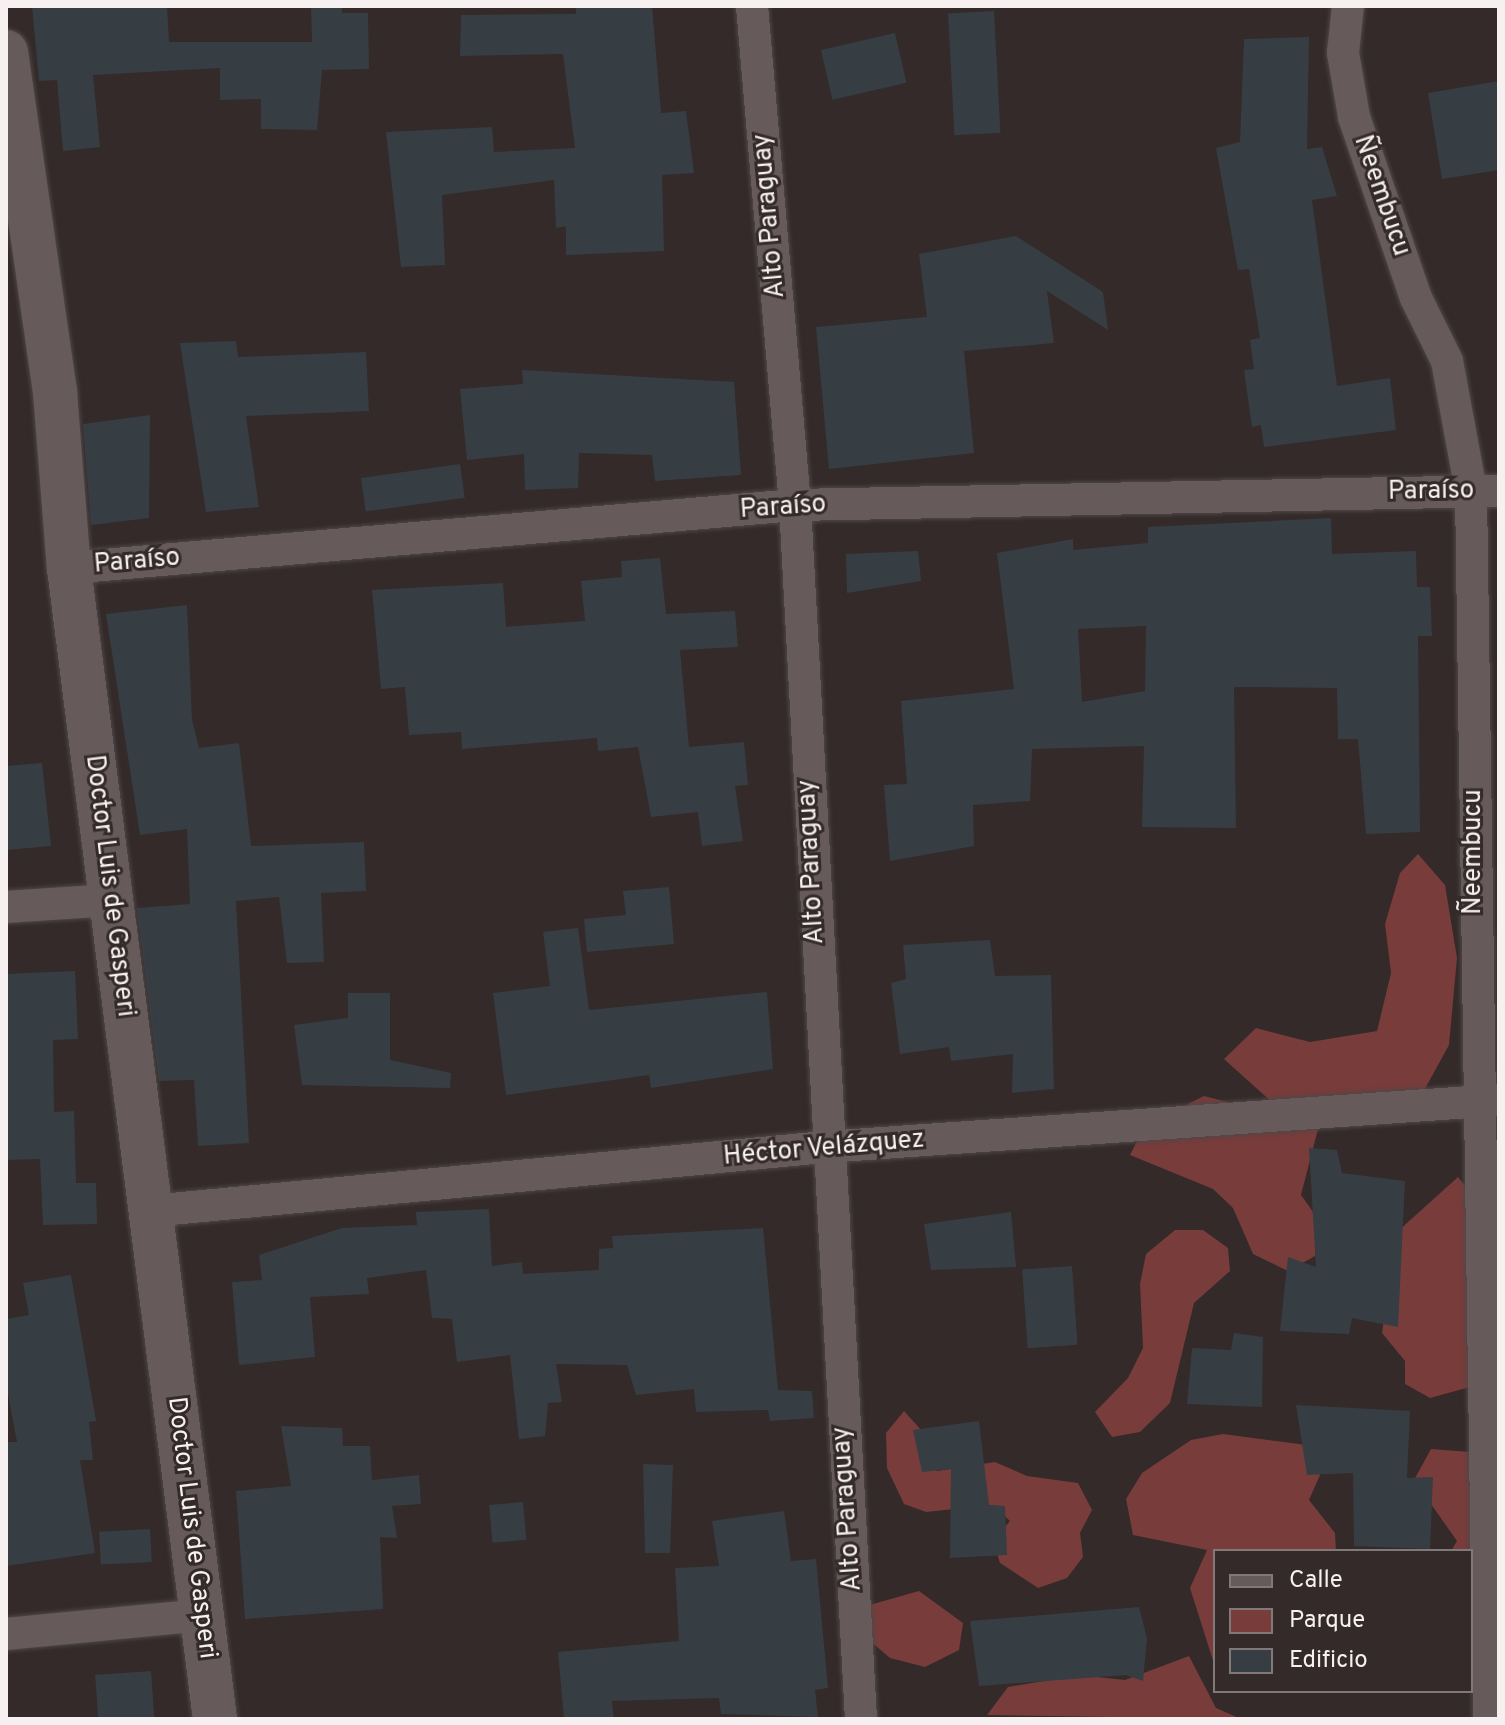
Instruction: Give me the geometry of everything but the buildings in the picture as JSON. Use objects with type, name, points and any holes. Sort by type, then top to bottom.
[{"type":"street","name":"Alto Paraguay","points":[[752,6],[795,505],[825,1147],[861,1719]]},
{"type":"street","name":"Ñeembucu","points":[[1348,6],[1343,53],[1354,117],[1416,298],[1447,361],[1485,491],[1489,1719]]},
{"type":"street","name":"Doctor Luis de Gasperi","points":[[6,52],[55,392],[69,568],[215,1719]]},
{"type":"street","name":"Paraíso","points":[[69,568],[795,505],[1485,491]]},
{"type":"street","points":[[6,907],[111,900]]},
{"type":"street","name":"Héctor Velázquez","points":[[150,1211],[825,1147],[1487,1101]]},
{"type":"street","points":[[6,1634],[203,1615]]},
{"type":"green space","points":[[1418,854],[1445,885],[1457,958],[1449,1045],[1415,1107],[1274,1104],[1224,1059],[1256,1028],[1310,1042],[1377,1031],[1391,973],[1385,924],[1400,873]]},
{"type":"green space","points":[[1204,1096],[1319,1125],[1301,1195],[1318,1219],[1315,1256],[1288,1271],[1253,1254],[1233,1208],[1213,1189],[1130,1155],[1145,1125]]},
{"type":"green space","points":[[1458,1177],[1499,1228],[1499,1379],[1430,1398],[1405,1384],[1405,1361],[1382,1333],[1397,1232]]},
{"type":"green space","points":[[1175,1230],[1203,1230],[1228,1248],[1230,1271],[1194,1303],[1170,1403],[1140,1432],[1112,1437],[1095,1412],[1128,1378],[1143,1348],[1140,1284],[1146,1254]]},
{"type":"green space","points":[[904,1411],[923,1432],[919,1456],[937,1471],[995,1462],[1027,1476],[1078,1483],[1092,1510],[1080,1533],[1083,1557],[1067,1578],[1038,1588],[1000,1563],[993,1541],[1010,1521],[993,1505],[926,1512],[904,1504],[887,1468],[886,1433]]},
{"type":"green space","points":[[1223,1434],[1307,1445],[1320,1475],[1309,1500],[1335,1533],[1336,1549],[1213,1549],[1213,1661],[1190,1588],[1207,1550],[1133,1535],[1126,1499],[1142,1473],[1191,1440]]},
{"type":"green space","points":[[1431,1449],[1471,1452],[1499,1645],[1473,1648],[1473,1549],[1452,1549],[1457,1541],[1414,1480]]},
{"type":"green space","points":[[919,1591],[963,1623],[959,1650],[925,1667],[890,1658],[863,1635],[866,1606]]},
{"type":"green space","points":[[1189,1656],[1216,1708],[1241,1719],[987,1715],[1008,1687],[1078,1675],[1125,1680]]}]
